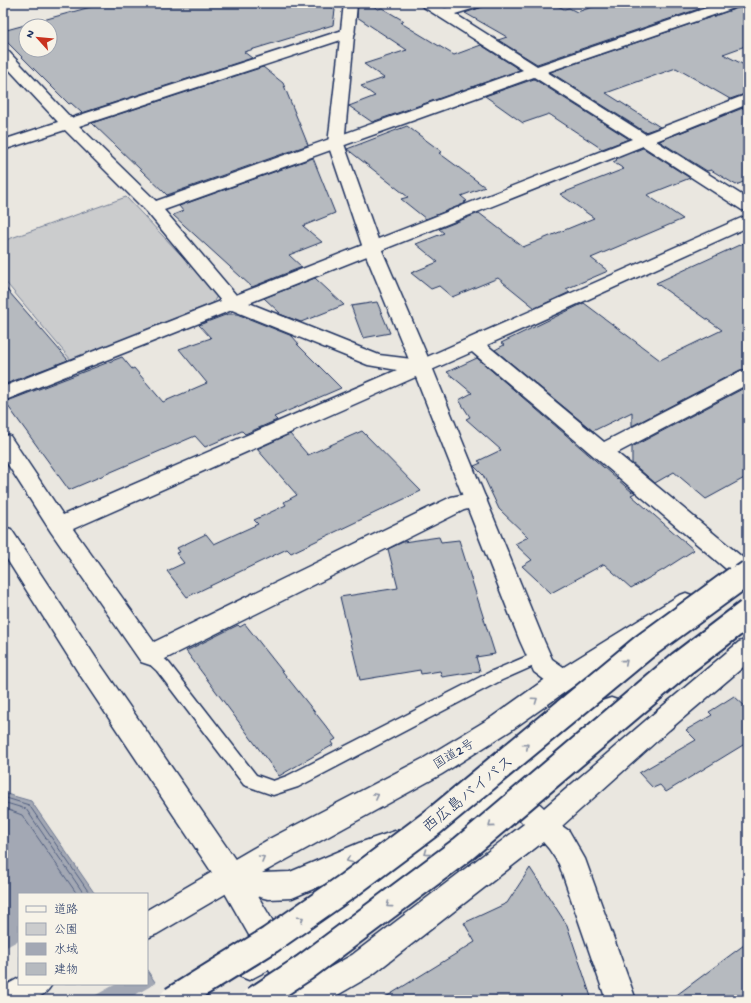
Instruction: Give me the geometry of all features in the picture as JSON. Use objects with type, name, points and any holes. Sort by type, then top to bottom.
[{"type":"main road","points":[[427,3],[748,206]]},
{"type":"main road","points":[[444,14],[477,3]]},
{"type":"main road","points":[[153,208],[336,144],[536,71],[735,3]]},
{"type":"main road","points":[[350,4],[336,144],[372,248],[422,367],[532,641],[543,665],[563,680]]},
{"type":"main road","points":[[3,145],[348,33]]},
{"type":"main road","points":[[3,54],[68,124],[153,208],[234,304],[375,361],[422,367]]},
{"type":"main road","points":[[3,394],[234,304],[748,99]]},
{"type":"main road","points":[[59,526],[422,367],[748,220]]},
{"type":"main road","points":[[473,343],[602,452],[745,567]]},
{"type":"main road","points":[[602,452],[748,376]]},
{"type":"main road","points":[[3,441],[59,526],[150,655],[459,503],[476,500]]},
{"type":"main road","points":[[3,535],[87,665],[230,877],[303,1000],[362,965],[544,825],[660,723],[748,649]]},
{"type":"main road","name":"国道2号","points":[[148,924],[281,847],[433,766],[501,724],[563,680],[745,567]]},
{"type":"main road","name":"西広島バイパス","points":[[173,1000],[270,940],[355,880],[433,822],[644,647],[745,567]]},
{"type":"main road","points":[[189,1000],[217,983],[333,922],[435,847],[505,788],[682,655],[725,624],[748,612]]},
{"type":"main road","points":[[255,1000],[304,968],[463,849],[681,664],[748,612]]},
{"type":"main road","points":[[505,788],[559,840],[571,859],[621,1000]]},
{"type":"main road","points":[[230,877],[258,886],[281,887],[292,885],[369,852],[441,828],[477,812]]},
{"type":"main road","points":[[8,1000],[35,985]]},
{"type":"lane","points":[[150,655],[163,667],[250,780],[273,788],[292,782],[496,676],[539,657]]},
{"type":"green space","points":[[126,197],[218,294],[213,303],[71,360],[3,279],[3,241]]},
{"type":"water","points":[[3,793],[31,801],[94,893],[18,893],[18,985],[148,985],[148,972],[167,1000],[3,1000]]},
{"type":"pier","points":[[18,941],[18,985],[114,985],[87,1000],[3,1000],[3,949]]},
{"type":"pier","points":[[158,982],[169,1000],[126,1000]]},
{"type":"building","points":[[105,3],[326,3],[335,10],[333,25],[244,52],[252,58],[82,113],[71,103],[69,104],[23,58],[58,58],[58,18],[50,18]]},
{"type":"building","points":[[360,3],[369,3],[378,9],[382,8],[404,21],[401,23],[454,55],[481,45],[520,70],[372,122],[349,106],[375,96],[361,86],[384,78],[364,64],[407,50],[357,17],[358,6]]},
{"type":"building","points":[[485,3],[552,3],[564,9],[569,8],[577,12],[605,3],[716,3],[537,64],[498,40],[507,37],[465,13],[482,7]]},
{"type":"building","points":[[743,3],[748,3],[748,45],[723,54],[748,67],[748,93],[730,99],[676,68],[606,93],[660,127],[645,132],[550,72],[740,7]]},
{"type":"building","points":[[18,27],[18,53],[3,38],[3,31]]},
{"type":"building","points":[[263,67],[283,83],[308,145],[167,195],[92,123]]},
{"type":"building","points":[[534,79],[629,139],[602,149],[549,114],[523,123],[485,96]]},
{"type":"building","points":[[748,106],[748,180],[736,185],[711,170],[707,171],[659,141]]},
{"type":"building","points":[[407,126],[442,152],[439,153],[485,187],[461,196],[467,201],[464,202],[466,203],[426,219],[401,199],[408,197],[347,149]]},
{"type":"building","points":[[643,148],[690,178],[647,195],[683,219],[591,258],[608,271],[566,289],[570,292],[535,308],[498,278],[452,297],[439,286],[431,289],[411,273],[438,262],[416,244],[444,233],[439,229],[479,213],[523,247],[594,218],[560,194],[624,169],[613,162],[617,160],[616,159]]},
{"type":"building","points":[[313,158],[335,213],[303,226],[322,242],[289,255],[302,267],[252,287],[173,215],[183,211],[179,206]]},
{"type":"building","points":[[748,241],[748,369],[740,370],[632,426],[632,412],[593,431],[495,350],[504,345],[501,343],[584,303],[660,360],[722,330],[656,283]]},
{"type":"building","points":[[315,278],[344,305],[301,322],[277,313],[280,313],[264,298]]},
{"type":"building","points":[[3,285],[68,360],[3,385]]},
{"type":"building","points":[[377,302],[390,333],[363,338],[351,306]]},
{"type":"building","points":[[228,314],[237,314],[292,336],[299,344],[297,344],[341,388],[274,417],[277,420],[245,434],[242,431],[205,447],[195,436],[69,490],[5,402],[122,357],[132,369],[134,368],[163,402],[207,383],[179,349],[211,338],[199,325]]},
{"type":"building","points":[[477,358],[632,492],[632,490],[635,493],[631,495],[694,550],[631,588],[604,564],[551,593],[522,566],[532,560],[515,544],[528,537],[499,509],[483,475],[474,466],[481,463],[478,461],[501,450],[466,419],[470,417],[459,400],[472,393],[447,372]]},
{"type":"building","points":[[748,386],[748,476],[706,499],[674,472],[655,483],[632,463],[632,447]]},
{"type":"building","points":[[362,431],[421,491],[291,553],[287,549],[187,597],[167,571],[184,563],[176,553],[180,552],[177,548],[206,534],[214,544],[258,524],[254,520],[286,505],[284,502],[297,495],[257,449],[290,434],[308,455]]},
{"type":"building","points":[[439,537],[441,542],[459,540],[495,654],[476,657],[480,671],[442,677],[440,671],[421,674],[420,670],[360,680],[340,597],[398,588],[388,549],[403,542]]},
{"type":"building","points":[[245,624],[336,739],[331,742],[333,745],[279,776],[186,651],[238,625],[240,627]]},
{"type":"building","points":[[734,696],[748,709],[748,742],[666,792],[660,785],[653,788],[639,773],[696,740],[686,730],[712,715],[709,712]]},
{"type":"building","points":[[530,868],[567,925],[592,1000],[381,1000],[475,942],[464,923],[507,903]]},
{"type":"building","points":[[748,942],[748,1000],[670,1000]]}]
